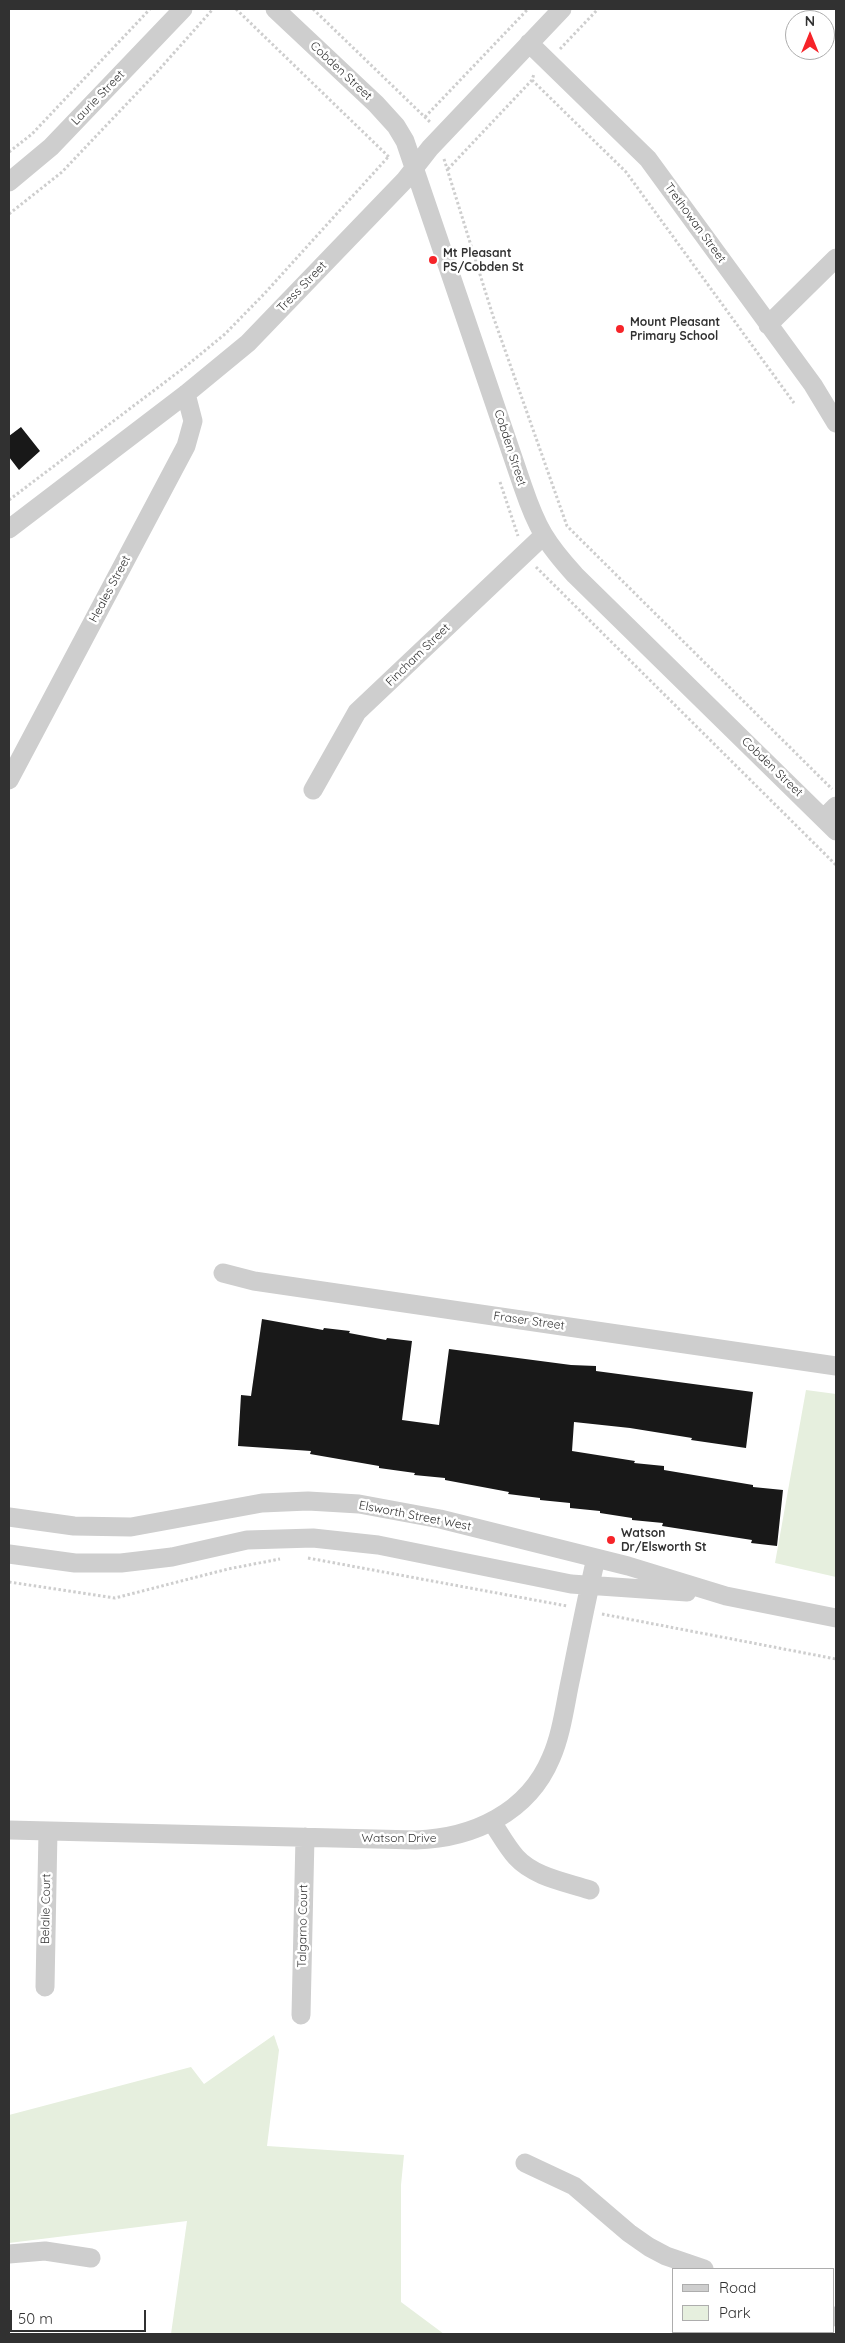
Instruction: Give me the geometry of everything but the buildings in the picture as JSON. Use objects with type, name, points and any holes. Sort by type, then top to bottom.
[{"type":"street","name":"Laurie Street","points":[[9,182],[51,147],[183,9]]},
{"type":"street","name":"Cobden Street","points":[[275,9],[387,116],[405,141],[523,487],[535,521],[543,536],[576,575],[832,811]]},
{"type":"street","name":"Tress Street","points":[[9,529],[186,394],[248,342],[402,183],[438,140],[562,9]]},
{"type":"street","name":"Trethowan Street","points":[[529,43],[648,159],[768,325],[814,385],[836,424]]},
{"type":"street","points":[[768,325],[836,258]]},
{"type":"street","name":"Heales Street","points":[[9,780],[186,446],[193,421],[186,394]]},
{"type":"street","name":"Fincham Street","points":[[313,790],[357,712],[543,536]]},
{"type":"street","name":"Fraser Street","points":[[223,1273],[254,1281],[836,1366]]},
{"type":"street","name":"Elsworth Street West","points":[[9,1517],[74,1526],[131,1527],[262,1503],[333,1502],[411,1512],[596,1558],[726,1596],[836,1618]]},
{"type":"street","name":"Elsworth Street West","points":[[9,1554],[75,1563],[121,1564],[172,1556],[247,1540],[289,1537],[322,1538],[378,1545],[540,1579],[590,1586],[726,1596]]},
{"type":"street","name":"Watson Drive","points":[[9,1830],[428,1839],[470,1832],[492,1822],[521,1802],[538,1780],[551,1758],[561,1724],[596,1558]]},
{"type":"street","points":[[492,1822],[512,1852],[527,1867],[539,1874],[590,1890]]},
{"type":"street","name":"Belalie Court","points":[[45,1987],[48,1831]]},
{"type":"street","name":"Talgarno Court","points":[[302,2014],[305,1837]]},
{"type":"street","points":[[526,2163],[574,2186],[629,2233],[649,2247],[666,2256],[701,2268]]},
{"type":"street","points":[[9,2254],[45,2250],[91,2258]]},
{"type":"path","points":[[9,152],[38,128],[150,9]]},
{"type":"path","points":[[9,214],[62,172],[157,72],[213,9]]},
{"type":"path","points":[[236,9],[396,163],[402,183]]},
{"type":"path","points":[[312,9],[432,125],[448,169],[493,316],[566,526],[832,811]]},
{"type":"path","points":[[425,117],[528,9]]},
{"type":"path","points":[[448,169],[532,80],[533,74],[550,62],[598,9]]},
{"type":"path","points":[[532,80],[626,172],[794,403]]},
{"type":"path","points":[[9,500],[185,367],[225,334],[265,293],[389,156]]},
{"type":"path","points":[[498,475],[519,540],[535,566],[836,865]]},
{"type":"path","points":[[9,1582],[115,1598],[228,1569],[286,1558]]},
{"type":"path","points":[[305,1558],[836,1659]]},
{"type":"green space","points":[[806,1390],[836,1394],[836,1577],[775,1563]]},
{"type":"green space","points":[[274,2035],[279,2050],[267,2146],[404,2155],[401,2185],[401,2302],[444,2334],[171,2334],[187,2221],[9,2243],[9,2115],[191,2067],[204,2084]]},
{"type":"place","name":"Mt Pleasant PS/Cobden St","points":[[433,260]]},
{"type":"place","name":"Mount Pleasant Primary School","points":[[620,329]]},
{"type":"place","name":"Watson Dr/Elsworth St","points":[[611,1540]]}]
